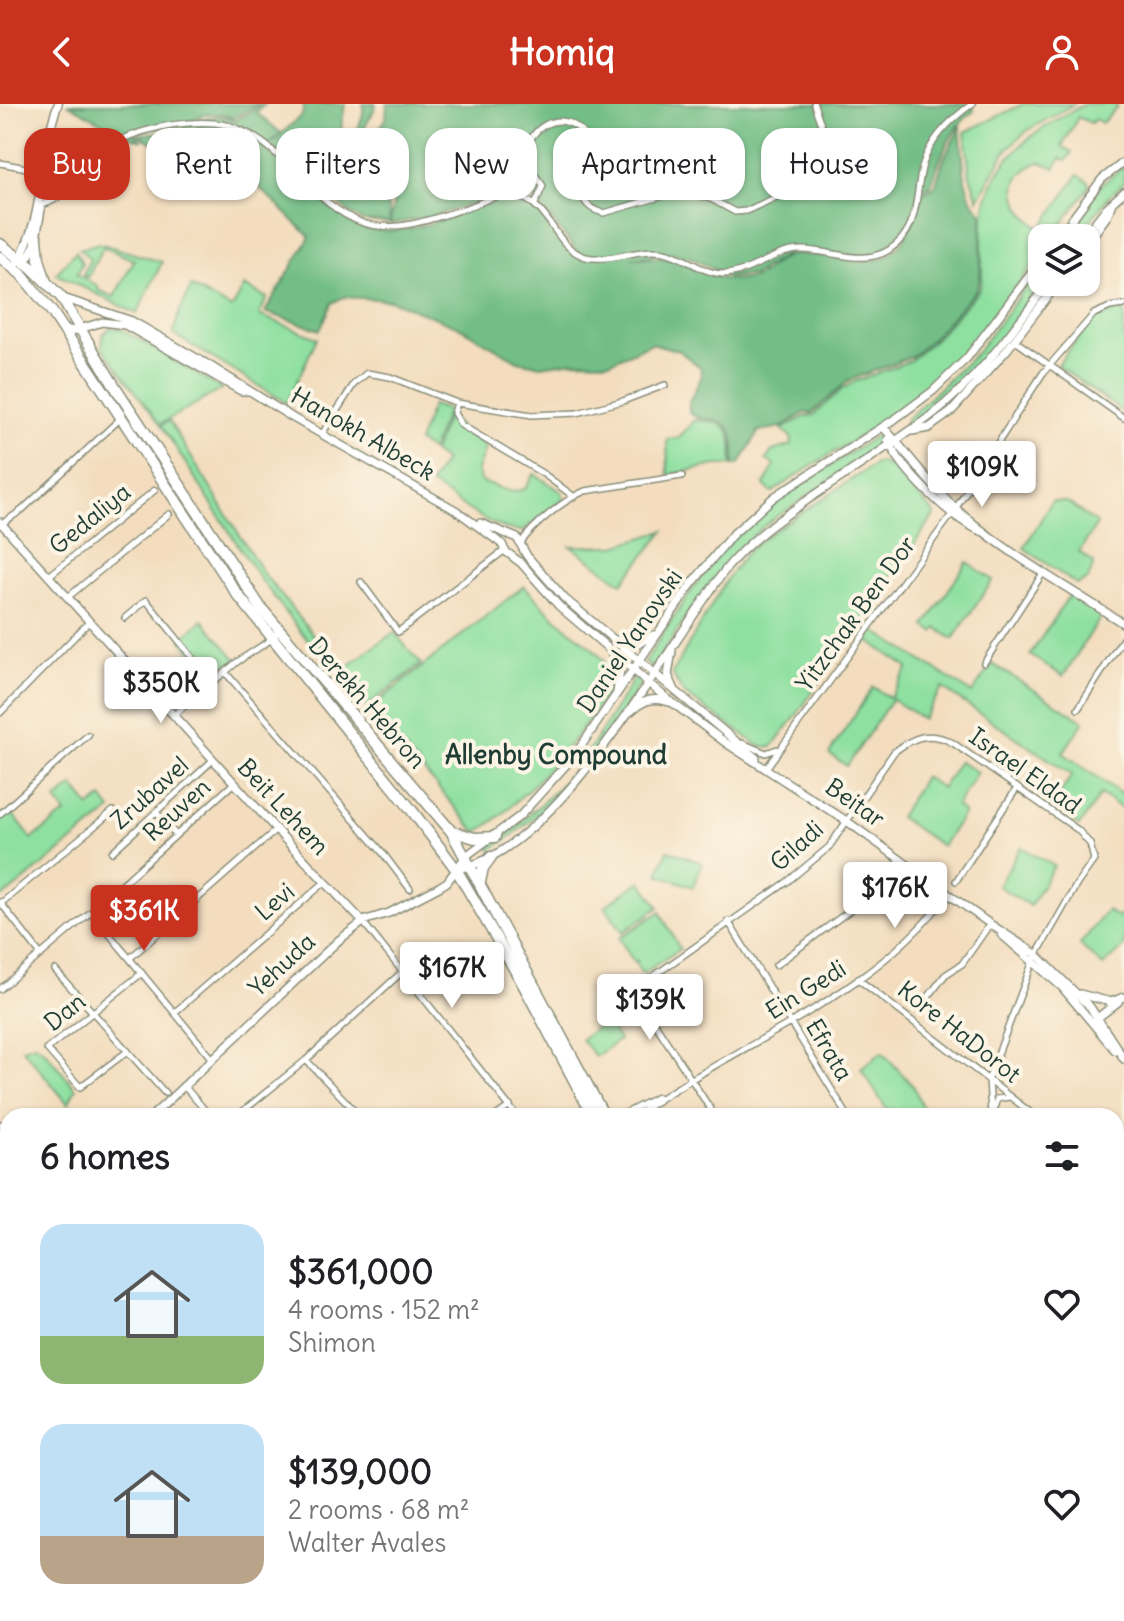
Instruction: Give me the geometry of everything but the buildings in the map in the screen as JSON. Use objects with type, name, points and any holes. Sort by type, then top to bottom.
[{"type":"highway","points":[[37,238],[39,261],[46,281]]},
{"type":"highway","points":[[0,244],[20,263],[94,375],[127,414]]},
{"type":"highway","points":[[0,257],[20,263]]},
{"type":"highway","name":"Derekh Hebron","points":[[20,263],[46,281],[61,297],[127,414],[223,552],[275,634],[456,869],[517,973],[589,1108]]},
{"type":"highway","name":"Derekh Hebron","points":[[275,634],[451,831],[600,1108]]},
{"type":"highway","points":[[451,831],[475,838],[495,837]]},
{"type":"highway","points":[[480,884],[482,870],[491,857]]},
{"type":"street","points":[[51,128],[58,104]]},
{"type":"street","points":[[535,204],[543,186],[528,163],[529,148],[543,126],[555,120],[568,121],[582,132],[586,151],[580,191],[586,206],[595,211],[604,213],[670,194],[689,193],[711,199],[735,212],[746,211],[781,195],[826,190],[831,188],[834,181],[832,158],[814,104]]},
{"type":"street","points":[[39,203],[67,187],[97,154],[132,136],[189,124],[216,123],[239,130],[259,141],[340,210],[370,225],[403,225],[458,211],[497,196],[514,196],[542,209],[562,242],[586,256],[606,258],[665,252],[709,271],[724,274],[779,253],[817,251],[852,258],[877,255],[900,241],[917,209],[924,161],[929,150],[943,128],[972,104]]},
{"type":"street","points":[[1068,224],[1102,179],[1124,162]]},
{"type":"street","points":[[0,163],[24,167]]},
{"type":"street","points":[[1094,224],[1124,190]]},
{"type":"street","points":[[1101,214],[1110,199],[1124,190]]},
{"type":"street","points":[[20,263],[37,238],[39,200]]},
{"type":"street","points":[[1100,226],[1112,202]]},
{"type":"street","points":[[20,263],[39,203]]},
{"type":"street","name":"Daniel Yanovski","points":[[456,869],[466,856],[495,837],[552,784],[615,699],[707,564],[748,519],[774,497],[933,391],[967,358],[1028,277]]},
{"type":"street","name":"Daniel Yanovski","points":[[456,869],[471,867],[491,857],[526,833],[571,789],[722,574],[751,542],[944,405],[984,366],[1038,296]]},
{"type":"street","points":[[910,431],[929,428],[943,419],[979,382],[1048,296]]},
{"type":"street","name":"Hanokh Albeck","points":[[61,297],[74,304],[132,321],[457,511],[517,540],[556,590],[653,674]]},
{"type":"street","name":"Yitzchak Ben Dor","points":[[767,767],[954,512],[1049,365],[1094,314],[1124,305]]},
{"type":"street","name":"Hanokh Albeck","points":[[64,329],[70,331],[102,322],[125,325],[241,391],[249,391]]},
{"type":"street","points":[[1014,340],[1124,418]]},
{"type":"street","points":[[322,434],[354,384],[367,373],[390,377],[457,403],[515,413],[558,415],[599,408],[665,385]]},
{"type":"street","points":[[457,403],[454,413],[461,425],[545,475],[573,496]]},
{"type":"street","points":[[1,524],[22,510],[127,414]]},
{"type":"street","points":[[883,427],[954,512]]},
{"type":"street","points":[[893,442],[902,463]]},
{"type":"street","points":[[873,455],[902,463],[954,512],[1124,624]]},
{"type":"street","points":[[361,582],[398,632],[573,496],[585,491],[682,476]]},
{"type":"street","name":"Gedaliya","points":[[48,576],[155,490]]},
{"type":"street","name":"Hanokh Albeck","points":[[457,511],[505,549],[559,606],[647,682]]},
{"type":"street","points":[[67,598],[169,514]]},
{"type":"street","name":"Beit Lehem","points":[[1,524],[276,830],[363,922],[510,1106]]},
{"type":"street","points":[[505,549],[517,552],[517,540]]},
{"type":"street","points":[[984,663],[1044,571]]},
{"type":"street","points":[[125,618],[146,600],[213,683]]},
{"type":"street","points":[[0,713],[89,622]]},
{"type":"street","points":[[607,635],[623,643],[638,644],[665,622]]},
{"type":"street","points":[[173,716],[275,634]]},
{"type":"street","points":[[678,636],[667,667],[671,683],[681,696]]},
{"type":"street","points":[[1078,709],[1124,637]]},
{"type":"street","points":[[597,639],[614,657],[620,669],[615,699]]},
{"type":"street","points":[[225,672],[382,852],[410,889]]},
{"type":"street","name":"Beitar","points":[[653,674],[767,767]]},
{"type":"street","name":"Beitar","points":[[647,682],[726,743],[848,822],[1034,958],[1078,994],[1108,1043],[1122,1056]]},
{"type":"street","points":[[622,719],[648,700],[660,699],[675,704]]},
{"type":"street","points":[[0,814],[88,735]]},
{"type":"street","name":"Yitzchak Ben Dor","points":[[766,753],[774,751],[788,736]]},
{"type":"street","name":"Israel Eldad","points":[[848,822],[894,752],[909,740],[923,736],[946,739],[1078,830],[1093,850],[1094,860],[1034,958]]},
{"type":"street","name":"Beitar","points":[[737,740],[766,753]]},
{"type":"street","name":"Zrubavel","points":[[112,852],[213,760]]},
{"type":"street","name":"Reuven","points":[[0,989],[234,783]]},
{"type":"street","points":[[956,881],[1017,788]]},
{"type":"street","points":[[41,955],[0,903],[113,811]]},
{"type":"street","points":[[156,812],[176,835]]},
{"type":"street","name":"Giladi","points":[[692,1079],[641,1002],[639,991],[647,979],[804,869],[829,847],[848,822]]},
{"type":"street","points":[[130,958],[276,830]]},
{"type":"street","points":[[776,965],[868,897],[901,860]]},
{"type":"street","name":"Yehuda","points":[[161,1108],[353,929],[439,887],[456,869]]},
{"type":"street","name":"Levi","points":[[175,1012],[325,882]]},
{"type":"street","name":"Ein Gedi","points":[[637,1108],[692,1079],[858,979],[913,934],[948,894]]},
{"type":"street","name":"Beit Lehem","points":[[344,904],[353,920],[353,929]]},
{"type":"street","points":[[91,912],[212,1058]]},
{"type":"street","name":"Efrata","points":[[728,921],[843,1108]]},
{"type":"street","points":[[926,1000],[945,975],[962,964],[993,927]]},
{"type":"street","points":[[991,1108],[989,1078],[1034,958]]},
{"type":"street","name":"Beitar","points":[[1034,958],[1097,1021]]},
{"type":"street","points":[[55,970],[165,1093]]},
{"type":"street","points":[[247,1108],[306,1060],[402,972]]},
{"type":"street","name":"Dan","points":[[128,1051],[80,1087],[47,1049],[142,973]]},
{"type":"street","name":"Kore HaDorot","points":[[858,979],[1025,1108]]},
{"type":"street","points":[[1078,994],[1111,1002],[1124,998]]},
{"type":"street","points":[[1097,1021],[1124,998]]},
{"type":"street","points":[[306,1060],[352,1108]]},
{"type":"street","points":[[692,1079],[710,1108]]},
{"type":"street","points":[[184,1086],[203,1108]]},
{"type":"street","name":"Ein Gedi","points":[[646,1108],[666,1094]]},
{"type":"street","points":[[993,1108],[999,1098],[1005,1096],[1017,1101]]},
{"type":"green space","points":[[69,104],[258,104],[233,118],[207,115],[133,133],[142,141],[130,137],[130,128],[111,128]]},
{"type":"green space","points":[[266,104],[256,112],[276,129],[276,137],[264,147],[276,158],[276,200],[322,200],[344,217],[371,229],[403,230],[436,222],[491,201],[517,200],[535,209],[563,244],[582,257],[533,200],[537,200],[537,128],[425,128],[425,200],[480,200],[430,217],[390,224],[394,200],[409,200],[409,128],[380,128],[386,119],[387,104],[972,104],[974,111],[952,135],[931,185],[918,192],[913,219],[903,236],[875,255],[809,250],[788,253],[754,275],[728,277],[692,258],[669,253],[631,258],[676,260],[716,277],[736,280],[755,277],[792,255],[852,261],[881,258],[892,252],[908,232],[914,220],[922,193],[935,186],[944,158],[960,127],[965,180],[971,199],[982,213],[980,278],[977,289],[932,339],[911,357],[849,380],[812,413],[804,413],[782,427],[759,431],[739,465],[734,465],[734,441],[725,424],[689,412],[689,402],[702,376],[700,367],[679,351],[652,343],[610,362],[574,361],[541,366],[518,361],[457,326],[390,300],[344,297],[332,303],[320,330],[265,312],[310,237],[260,188],[260,128],[176,128],[212,117],[235,121]]},
{"type":"green space","points":[[304,104],[345,104],[341,128],[288,128],[302,115]]},
{"type":"green space","points":[[363,104],[376,104],[373,112],[364,128],[358,128]]},
{"type":"green space","points":[[1023,104],[1074,104],[1028,130],[1007,149],[978,199],[970,176],[965,132]]},
{"type":"green space","points":[[1085,104],[1114,104],[1117,107],[1102,123],[1095,119],[1091,123],[1078,117],[1062,146],[1072,152],[1066,161],[1061,158],[1055,168],[1040,162],[1027,168],[1020,176],[1016,194],[1024,213],[1035,224],[1028,224],[1028,271],[997,312],[947,368],[909,402],[772,493],[764,485],[775,465],[766,460],[772,451],[792,445],[791,437],[782,429],[814,415],[842,389],[856,381],[910,361],[935,339],[980,289],[983,219],[993,182],[1013,153],[1054,121]]},
{"type":"green space","points":[[276,139],[276,151],[269,145]]},
{"type":"green space","points":[[1124,166],[1124,183],[1109,196],[1088,224],[1073,224],[1102,184]]},
{"type":"green space","points":[[1078,175],[1089,182],[1089,187],[1062,224],[1044,224]]},
{"type":"green space","points":[[334,200],[383,200],[389,210],[389,223],[363,221]]},
{"type":"green space","points":[[98,243],[162,262],[137,314],[56,274],[76,251],[82,263],[77,274],[98,286],[98,290],[114,297],[134,260],[103,247],[88,277],[83,275],[90,259],[80,249]]},
{"type":"green space","points":[[1028,284],[1028,296],[1033,296],[998,343],[965,381],[906,429],[905,421],[976,353]]},
{"type":"green space","points":[[244,286],[267,298],[259,315],[317,338],[287,403],[173,334],[191,287],[232,309]]},
{"type":"green space","points":[[1124,311],[1124,413],[1057,365],[1094,319]]},
{"type":"green space","points":[[111,327],[123,330],[222,389],[160,424],[102,347],[103,334]]},
{"type":"green space","points":[[432,405],[448,410],[431,450],[418,442]]},
{"type":"green space","points":[[448,415],[463,431],[486,446],[477,470],[481,482],[512,492],[525,489],[534,474],[562,492],[564,500],[522,531],[486,520],[430,484],[445,461],[433,452]]},
{"type":"green space","points":[[695,420],[717,423],[728,430],[732,465],[716,465],[668,475],[667,439],[678,438]]},
{"type":"green space","points":[[169,421],[263,573],[341,669],[340,672],[394,632],[421,664],[367,706],[301,632],[258,576],[161,425]]},
{"type":"green space","points":[[882,432],[885,442],[768,523],[741,546],[709,584],[652,668],[645,662],[702,576],[741,532],[799,486]]},
{"type":"green space","points":[[878,462],[892,466],[935,514],[796,716],[772,747],[759,746],[683,693],[672,673],[728,577],[747,552]]},
{"type":"green space","points":[[1052,501],[1067,502],[1097,524],[1079,552],[1094,563],[1088,579],[1077,585],[1024,548]]},
{"type":"green space","points":[[664,531],[622,583],[571,546],[615,546]]},
{"type":"green space","points":[[967,562],[993,580],[953,639],[937,628],[934,632],[925,626]]},
{"type":"green space","points":[[524,586],[596,652],[610,675],[607,690],[596,710],[556,761],[510,807],[476,832],[370,708]]},
{"type":"green space","points":[[1070,594],[1102,615],[1063,676],[1030,655]]},
{"type":"green space","points":[[203,620],[237,660],[213,678],[181,639]]},
{"type":"green space","points":[[875,631],[972,693],[992,664],[1084,721],[1063,753],[1124,796],[1124,810],[1101,794],[1079,826],[1051,806],[1072,775],[942,688],[923,719],[892,699],[847,766],[829,754],[873,687],[890,698],[908,668],[867,640]]},
{"type":"green space","points":[[635,677],[641,682],[576,775],[538,814],[491,850],[489,847],[536,809],[577,766]]},
{"type":"green space","points":[[959,761],[977,772],[956,806],[964,813],[942,846],[899,817],[924,777],[942,788]]},
{"type":"green space","points":[[73,786],[90,807],[102,798],[111,810],[3,897],[0,894],[0,821],[11,812],[32,839],[66,813],[56,800]]},
{"type":"green space","points":[[1021,847],[1054,866],[1030,906],[998,886]]},
{"type":"green space","points":[[668,850],[702,863],[693,887],[658,874]]},
{"type":"green space","points":[[641,881],[659,907],[623,932],[605,906]]},
{"type":"green space","points":[[1107,910],[1118,918],[1124,912],[1124,947],[1103,966],[1080,945]]},
{"type":"green space","points":[[660,912],[680,949],[642,974],[635,963],[638,960],[634,962],[619,938]]},
{"type":"green space","points":[[606,1021],[619,1040],[595,1057],[581,1039]]},
{"type":"green space","points":[[35,1044],[44,1050],[76,1089],[68,1104],[22,1048]]},
{"type":"green space","points":[[882,1052],[914,1087],[923,1108],[886,1108],[861,1069]]},
{"type":"district","name":"Allenby Compound","points":[[556,755]]}]
